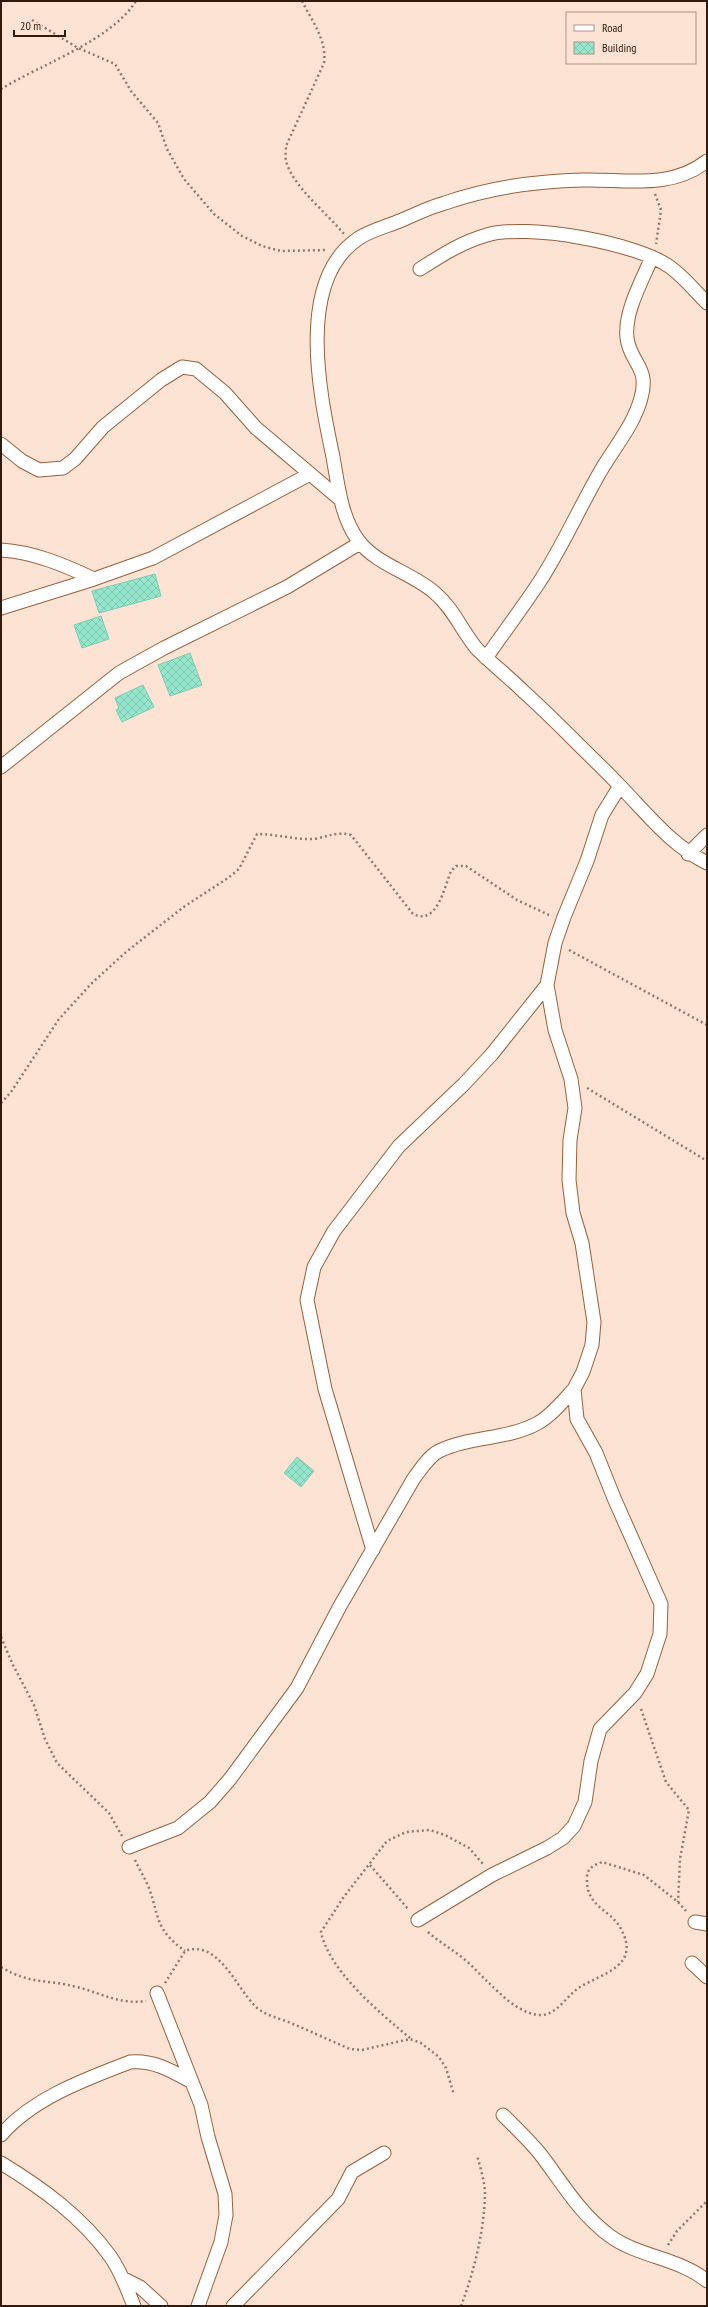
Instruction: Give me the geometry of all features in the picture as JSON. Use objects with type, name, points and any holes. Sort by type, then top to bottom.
[{"type":"street","points":[[707,161],[684,174],[651,182],[582,180],[528,184],[492,191],[446,202],[362,236],[348,246],[332,267],[323,294],[317,324],[316,355],[323,410],[341,500],[350,526],[360,543],[373,554],[437,594],[467,637],[486,658],[525,692],[620,786],[658,827],[688,854],[707,863]]},
{"type":"street","points":[[420,269],[458,245],[489,234],[527,231],[623,246],[652,257],[670,267],[707,303]]},
{"type":"street","points":[[486,658],[540,581],[603,467],[635,415],[644,381],[641,369],[630,349],[627,338],[628,323],[636,295],[652,257]]},
{"type":"street","points":[[1,444],[22,461],[39,470],[63,468],[75,460],[103,427],[160,380],[182,367],[196,369],[210,379],[256,428],[341,500]]},
{"type":"street","points":[[1,608],[94,579],[153,558],[310,474]]},
{"type":"street","points":[[1,767],[119,673],[287,587],[360,543]]},
{"type":"street","points":[[1,550],[16,551],[63,564],[94,579]]},
{"type":"street","points":[[129,1847],[178,1828],[210,1802],[230,1780],[297,1688],[414,1478],[437,1451],[510,1434],[538,1422],[558,1407],[574,1389],[583,1372],[592,1345],[594,1322],[590,1286],[582,1243],[573,1213],[569,1180],[570,1140],[575,1108],[571,1078],[555,1030],[547,985],[555,943],[564,918],[587,861],[602,815],[620,786]]},
{"type":"street","points":[[688,854],[707,835]]},
{"type":"street","points":[[373,1550],[325,1389],[307,1300],[314,1267],[334,1231],[399,1146],[478,1069],[547,985]]},
{"type":"street","points":[[418,1920],[492,1875],[547,1848],[563,1838],[574,1826],[585,1802],[591,1761],[600,1729],[635,1693],[647,1674],[660,1634],[661,1604],[614,1498],[596,1453],[577,1418],[574,1389]]},
{"type":"street","points":[[692,1963],[707,1977]]},
{"type":"street","points":[[157,1993],[201,2105],[208,2137],[225,2194],[226,2214],[221,2242],[198,2306]]},
{"type":"street","points":[[1,2135],[23,2113],[40,2103],[130,2062],[145,2061],[152,2063],[192,2082]]},
{"type":"street","points":[[503,2115],[541,2154],[559,2181],[593,2223],[630,2247],[685,2268],[707,2281]]},
{"type":"street","points":[[233,2306],[338,2198],[352,2172],[384,2153]]},
{"type":"street","points":[[1,2163],[34,2183],[87,2228],[111,2257],[134,2306]]},
{"type":"street","points":[[122,2278],[140,2287],[161,2306]]},
{"type":"path","points":[[1,89],[103,34],[132,8],[136,1]]},
{"type":"path","points":[[302,1],[318,31],[326,52],[324,63],[286,146],[286,160],[291,173],[348,246]]},
{"type":"path","points":[[32,20],[78,48],[115,64],[130,91],[158,123],[167,149],[184,178],[214,214],[242,236],[262,246],[281,251],[348,246]]},
{"type":"path","points":[[651,182],[661,210],[659,234],[652,257]]},
{"type":"path","points":[[1,1103],[11,1092],[60,1019],[91,984],[126,952],[185,906],[228,878],[239,869],[253,839],[257,834],[296,838],[314,838],[343,833],[351,835],[413,914],[418,917],[426,917],[433,912],[451,871],[456,866],[466,866],[517,900],[547,914],[564,918]]},
{"type":"path","points":[[555,943],[707,1025]]},
{"type":"path","points":[[571,1078],[707,1161]]},
{"type":"path","points":[[1,1637],[34,1705],[45,1739],[57,1763],[109,1813],[129,1847],[148,1886],[160,1927],[170,1941],[185,1951],[198,1949],[207,1951],[220,1961],[247,1998],[266,2014],[350,2049],[369,2049],[410,2039]]},
{"type":"path","points":[[635,1693],[666,1782],[689,1810],[680,1859],[678,1902]]},
{"type":"path","points":[[454,2095],[446,2068],[438,2057],[421,2043],[410,2039],[355,1986],[334,1962],[324,1946],[321,1932],[343,1898],[370,1865],[387,1841],[406,1832],[430,1830],[445,1835],[469,1848],[492,1875]]},
{"type":"path","points":[[370,1865],[428,1932],[466,1960],[513,2003],[527,2011],[541,2015],[553,2012],[580,1987],[615,1970],[626,1953],[626,1943],[620,1927],[593,1901],[589,1893],[587,1875],[591,1867],[602,1862],[644,1875],[678,1902],[701,1923]]},
{"type":"path","points":[[1,1967],[22,1978],[76,1986],[124,2002],[149,2000],[157,1993],[185,1951]]},
{"type":"path","points":[[461,2306],[472,2278],[485,2194],[477,2155]]},
{"type":"path","points":[[660,2258],[677,2231],[707,2200]]},
{"type":"building","points":[[155,574],[161,596],[99,613],[92,591]]},
{"type":"building","points":[[101,616],[109,639],[82,648],[74,625]]},
{"type":"building","points":[[190,653],[202,685],[170,696],[158,665]]},
{"type":"building","points":[[143,685],[154,707],[122,722],[116,710],[119,708],[115,698]]},
{"type":"building","points":[[297,1457],[314,1471],[301,1487],[284,1473]]}]
